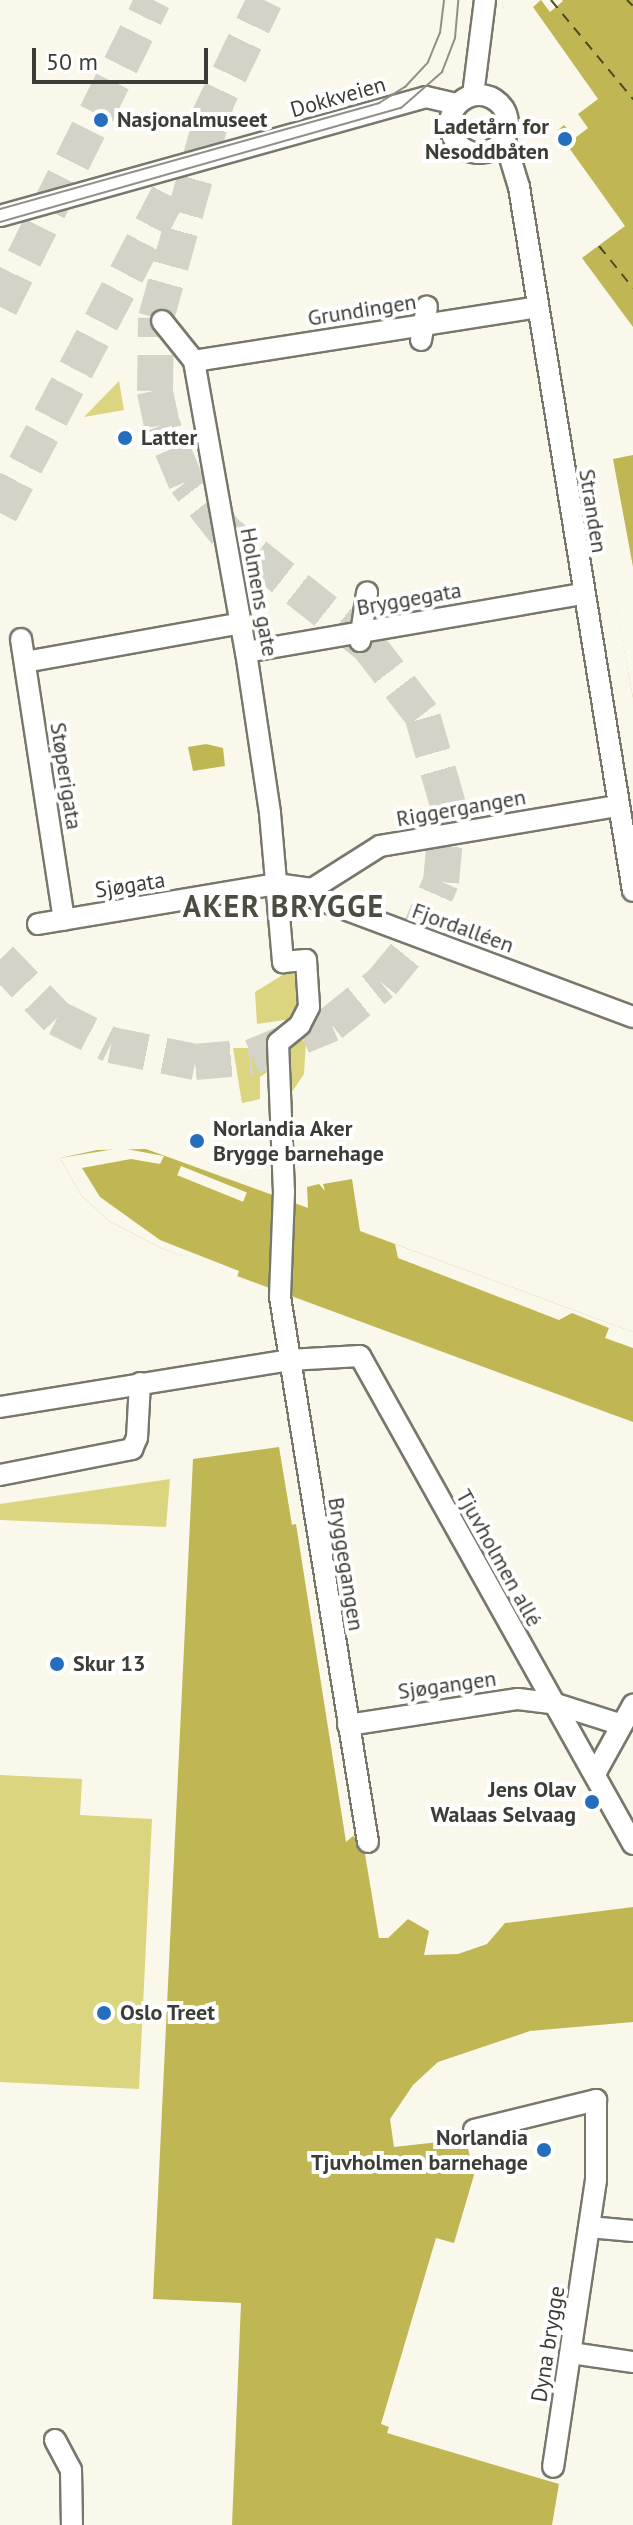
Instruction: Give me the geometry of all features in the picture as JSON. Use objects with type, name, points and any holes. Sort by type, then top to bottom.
[{"type":"street","points":[[485,0],[465,100],[450,132],[461,148],[480,154],[504,138]]},
{"type":"street","name":"Dokkveien","points":[[0,216],[426,97],[465,100],[491,97],[504,110],[504,138]]},
{"type":"street","name":"Stranden","points":[[504,138],[513,155],[581,594],[633,891]]},
{"type":"street","name":"Grundingen","points":[[194,361],[538,307]]},
{"type":"street","name":"Holmens gate","points":[[162,321],[194,361],[246,652],[283,962],[306,960],[309,1007],[300,1025],[278,1043],[284,1203]]},
{"type":"street","points":[[360,636],[367,593]]},
{"type":"street","name":"Bryggegata","points":[[246,652],[360,636],[581,594]]},
{"type":"street","points":[[25,662],[241,623]]},
{"type":"street","name":"Støperigata","points":[[21,639],[64,920]]},
{"type":"street","name":"Riggergangen","points":[[276,884],[312,889],[380,846],[617,806]]},
{"type":"street","name":"Sjøgata","points":[[38,924],[276,884]]},
{"type":"street","name":"Fjordalléen","points":[[276,884],[633,1017]]},
{"type":"street","name":"Bryggegangen","points":[[284,1203],[280,1293],[368,1842]]},
{"type":"street","name":"Tjuvholmen allé","points":[[289,1360],[360,1356],[553,1703],[596,1772],[633,1844]]},
{"type":"street","points":[[0,1407],[289,1360]]},
{"type":"street","points":[[0,1475],[132,1449],[137,1438],[140,1383]]},
{"type":"street","name":"Sjøgangen","points":[[348,1725],[518,1699],[553,1703],[622,1725]]},
{"type":"street","points":[[596,1772],[633,1705]]},
{"type":"street","name":"Dyna brygge","points":[[474,2130],[596,2100],[589,2227],[553,2467]]},
{"type":"street","points":[[589,2227],[633,2231]]},
{"type":"street","points":[[571,2353],[633,2362]]},
{"type":"street","points":[[55,2440],[71,2470],[72,2525]]},
{"type":"shaded area","points":[[502,0],[633,0],[633,698],[523,95]]},
{"type":"shaded area","points":[[119,381],[124,410],[84,417]]},
{"type":"shaded area","points":[[206,744],[223,748],[225,766],[193,771],[188,747]]},
{"type":"shaded area","points":[[286,973],[297,975],[298,1018],[257,1024],[255,992]]},
{"type":"shaded area","points":[[306,1041],[304,1074],[292,1092],[284,1061],[290,1045]]},
{"type":"shaded area","points":[[233,1048],[270,1048],[273,1068],[260,1077],[260,1099],[242,1103]]},
{"type":"shaded area","points":[[146,1149],[308,1208],[307,1187],[319,1184],[325,1191],[323,1184],[352,1179],[360,1231],[633,1332],[633,1422],[161,1248],[109,1221],[81,1195],[60,1158],[97,1150]]},
{"type":"shaded area","points":[[279,1447],[292,1525],[296,1524],[346,1842],[353,1836],[363,1842],[379,1938],[388,1938],[408,1919],[429,1931],[424,1955],[458,1954],[487,1944],[505,1923],[633,1907],[633,2022],[530,2031],[438,2062],[413,2085],[390,2119],[394,2147],[466,2139],[474,2175],[454,2243],[436,2238],[381,2424],[389,2427],[387,2433],[559,2484],[552,2525],[232,2525],[241,2303],[153,2299],[193,1459]]},
{"type":"shaded area","points":[[170,1479],[166,1527],[0,1520],[0,1504]]},
{"type":"shaded area","points":[[0,1775],[82,1779],[80,1815],[152,1819],[139,2089],[0,2082]]},
{"type":"pier","points":[[502,0],[541,0],[533,7],[598,99],[578,114],[588,128],[575,138],[564,125],[557,131],[625,226],[582,258],[633,327],[633,455],[613,459],[633,567],[633,698]]},
{"type":"pier","points":[[541,0],[562,0],[563,1],[550,12]]},
{"type":"pier","points":[[121,1148],[164,1156],[160,1164],[131,1159],[82,1168],[100,1197],[160,1240],[239,1271],[237,1277],[161,1248],[109,1221],[81,1195],[60,1158]]},
{"type":"pier","points":[[181,1166],[247,1193],[243,1202],[177,1175]]},
{"type":"pier","points":[[395,1244],[633,1332],[633,1348],[605,1338],[609,1328],[572,1313],[559,1320],[398,1258]]},
{"type":"ferry route","points":[[551,0],[633,99]]},
{"type":"ferry route","points":[[627,0],[633,6]]},
{"type":"ferry route","points":[[599,246],[633,288]]},
{"type":"tunnel","points":[[0,307],[153,0]]},
{"type":"tunnel","points":[[206,123],[265,0]]},
{"type":"tunnel","points":[[0,959],[57,1018],[111,1045],[195,1062],[252,1057],[331,1024],[382,983],[414,944],[441,882],[448,805],[422,715],[368,645],[226,533],[186,482],[162,425],[155,391],[156,318],[216,103]]},
{"type":"tunnel","points":[[0,513],[175,182]]},
{"type":"tram line","points":[[0,209],[379,103],[405,87],[428,62],[440,33],[444,0]]},
{"type":"tram line","points":[[0,222],[401,108],[442,72],[455,38],[458,0]]},
{"type":"place","name":"Nasjonalmuseet","points":[[101,120]]},
{"type":"place","name":"Ladetårn for Nesoddbåten","points":[[565,139]]},
{"type":"place","name":"Latter","points":[[125,438]]},
{"type":"place","name":"Norlandia Aker Brygge barnehage","points":[[197,1141]]},
{"type":"place","name":"Skur 13","points":[[57,1664]]},
{"type":"place","name":"Jens Olav Walaas Selvaag","points":[[592,1802]]},
{"type":"place","name":"Oslo Treet","points":[[104,2013]]},
{"type":"place","name":"Norlandia Tjuvholmen barnehage","points":[[544,2150]]},
{"type":"district","name":"AKER BRYGGE","points":[[284,906]]}]
